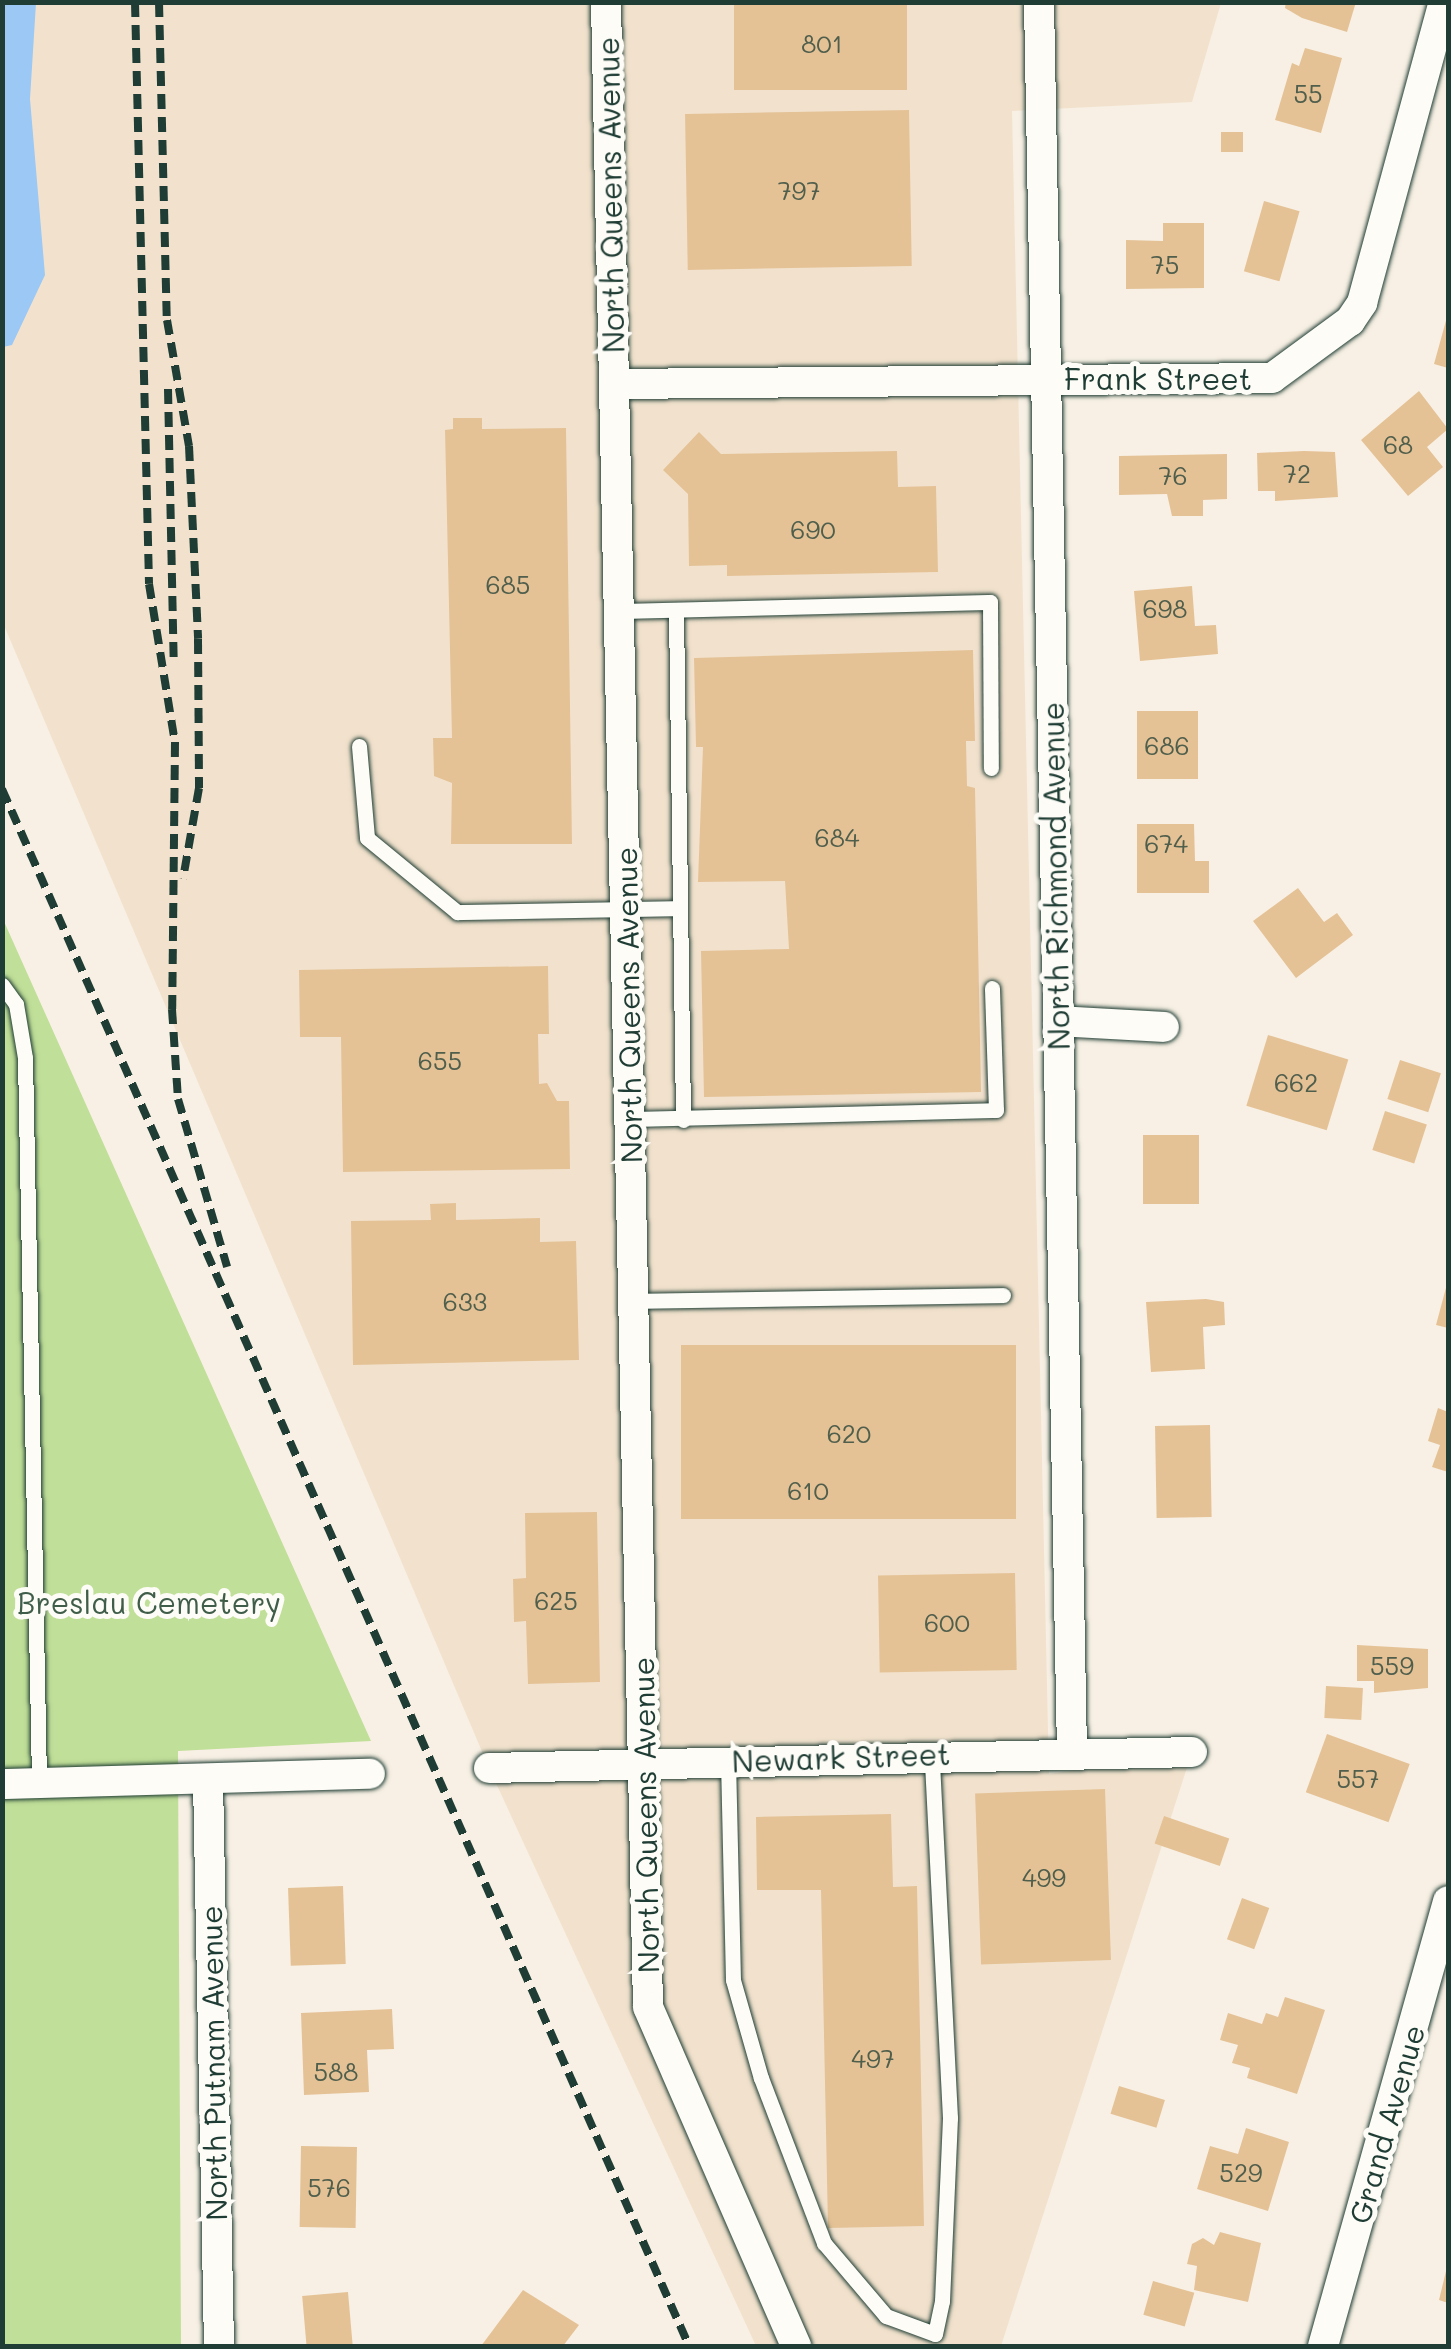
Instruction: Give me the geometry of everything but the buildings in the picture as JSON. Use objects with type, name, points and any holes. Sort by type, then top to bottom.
[{"type":"street","name":"North Queens Avenue","points":[[606,2],[646,1762],[648,2007],[796,2346]]},
{"type":"street","name":"North Richmond Avenue","points":[[1038,2],[1072,1750]]},
{"type":"street","name":"Frank Street","points":[[614,384],[1272,378],[1350,321],[1362,302],[1444,2]]},
{"type":"street","points":[[1058,1021],[1164,1027]]},
{"type":"street","name":"Newark Street","points":[[490,1768],[1072,1750],[1192,1752]]},
{"type":"street","points":[[2,1784],[370,1774]]},
{"type":"street","name":"North Putnam Avenue","points":[[208,1780],[219,2346]]},
{"type":"street","name":"Grand Avenue","points":[[1324,2346],[1448,1902]]},
{"type":"lane","points":[[619,611],[990,602],[991,768]]},
{"type":"lane","points":[[676,610],[684,1120]]},
{"type":"lane","points":[[360,746],[367,838],[457,912],[680,908]]},
{"type":"lane","points":[[2,985],[16,1004],[25,1058],[39,1783]]},
{"type":"lane","points":[[630,1119],[996,1110],[992,988]]},
{"type":"lane","points":[[634,1301],[1003,1295]]},
{"type":"lane","points":[[728,1760],[733,1980],[761,2078],[824,2243],[886,2316],[935,2334],[942,2301],[950,2118],[932,1754]]},
{"type":"shaded area","points":[[2,3],[1221,3],[1192,102],[1012,111],[1049,1774],[1192,1752],[1001,2346],[756,2346],[489,1768],[3,623]]},
{"type":"green space","name":"Breslau Cemetery","points":[[2,917],[371,1741],[178,1751],[181,2346],[3,2346]]},
{"type":"water","points":[[2,3],[36,3],[30,99],[45,275],[12,345],[3,347]]},
{"type":"railway","points":[[135,2],[149,584],[175,742],[172,1009],[178,1099],[227,1267]]},
{"type":"railway","points":[[159,2],[167,320],[189,446],[198,639],[199,788],[183,879]]},
{"type":"railway","points":[[168,389],[174,664]]},
{"type":"railway","points":[[2,789],[689,2346]]}]
